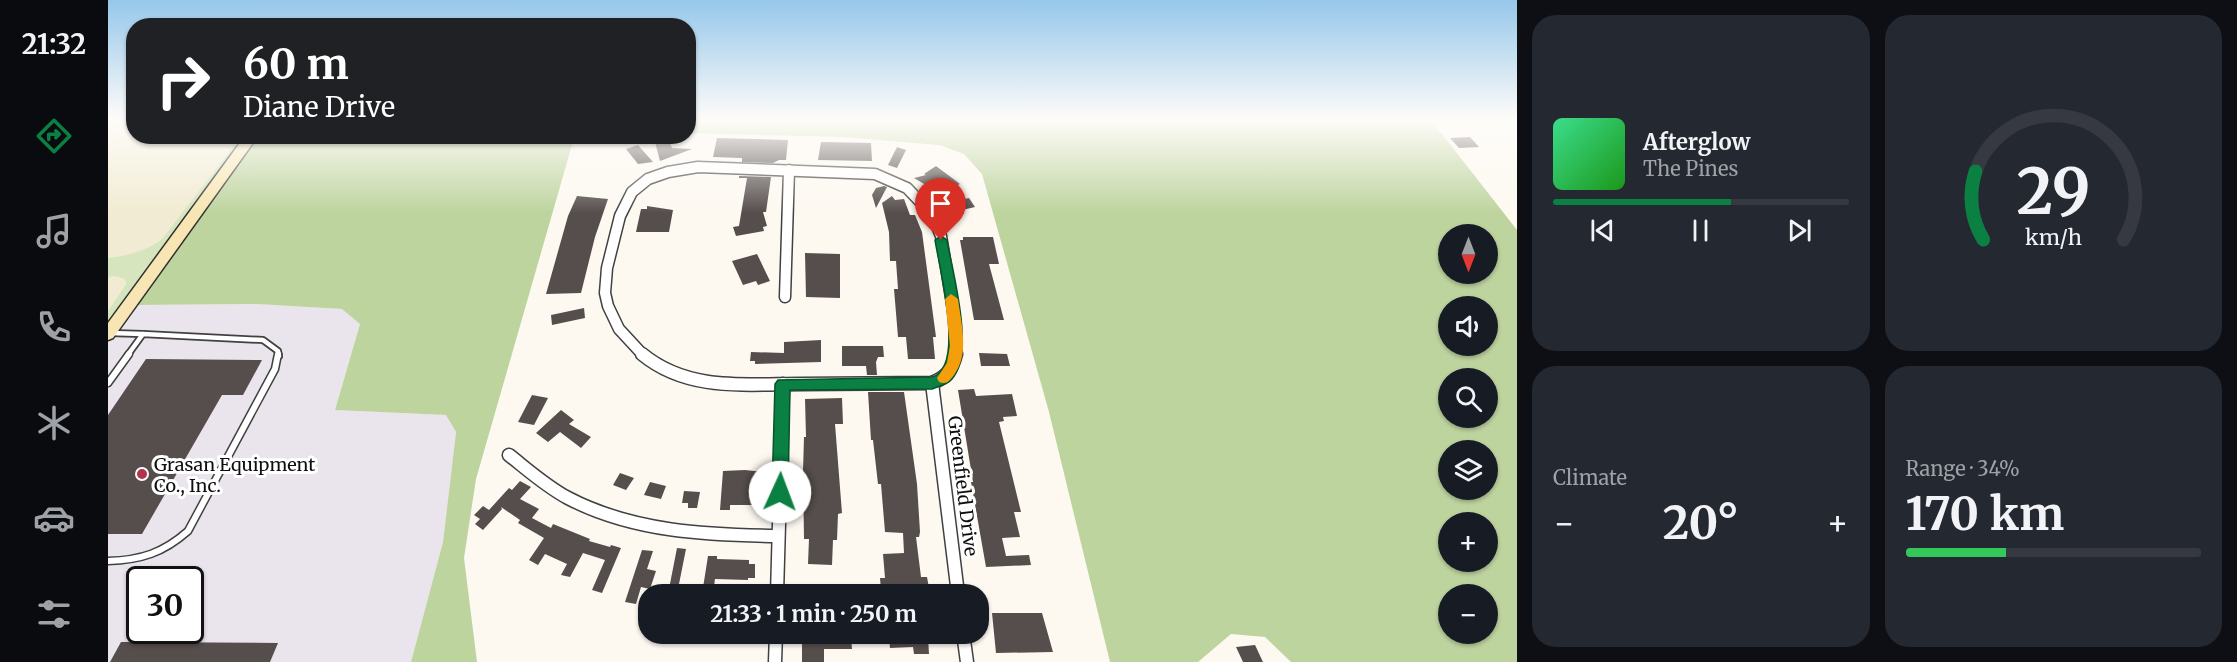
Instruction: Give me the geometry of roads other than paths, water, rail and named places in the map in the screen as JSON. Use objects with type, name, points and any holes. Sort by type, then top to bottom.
[{"type":"main road","points":[[108,334],[241,151]]},
{"type":"street","points":[[687,168],[789,170],[885,176],[914,193],[932,214],[941,240],[957,346],[953,365],[941,380],[932,383],[714,383],[667,371],[643,355],[625,336],[610,312],[605,291],[605,277],[620,215],[627,197],[640,185],[667,171],[687,168]]},
{"type":"street","points":[[785,297],[789,170]]},
{"type":"street","name":"Greenfield Drive","points":[[932,383],[957,584]]},
{"type":"street","points":[[777,584],[783,384]]},
{"type":"street","points":[[509,455],[550,487],[584,506],[603,513],[660,528],[688,532],[778,536]]},
{"type":"street","points":[[775,662],[776,644]]},
{"type":"street","points":[[965,644],[967,662]]},
{"type":"lane","points":[[108,334],[263,340],[278,351],[279,359],[188,531],[173,545],[152,557],[130,561],[108,561]]},
{"type":"lane","points":[[108,383],[143,334]]},
{"type":"place","name":"Grasan Equipment Co., Inc.","points":[[142,474]]}]
